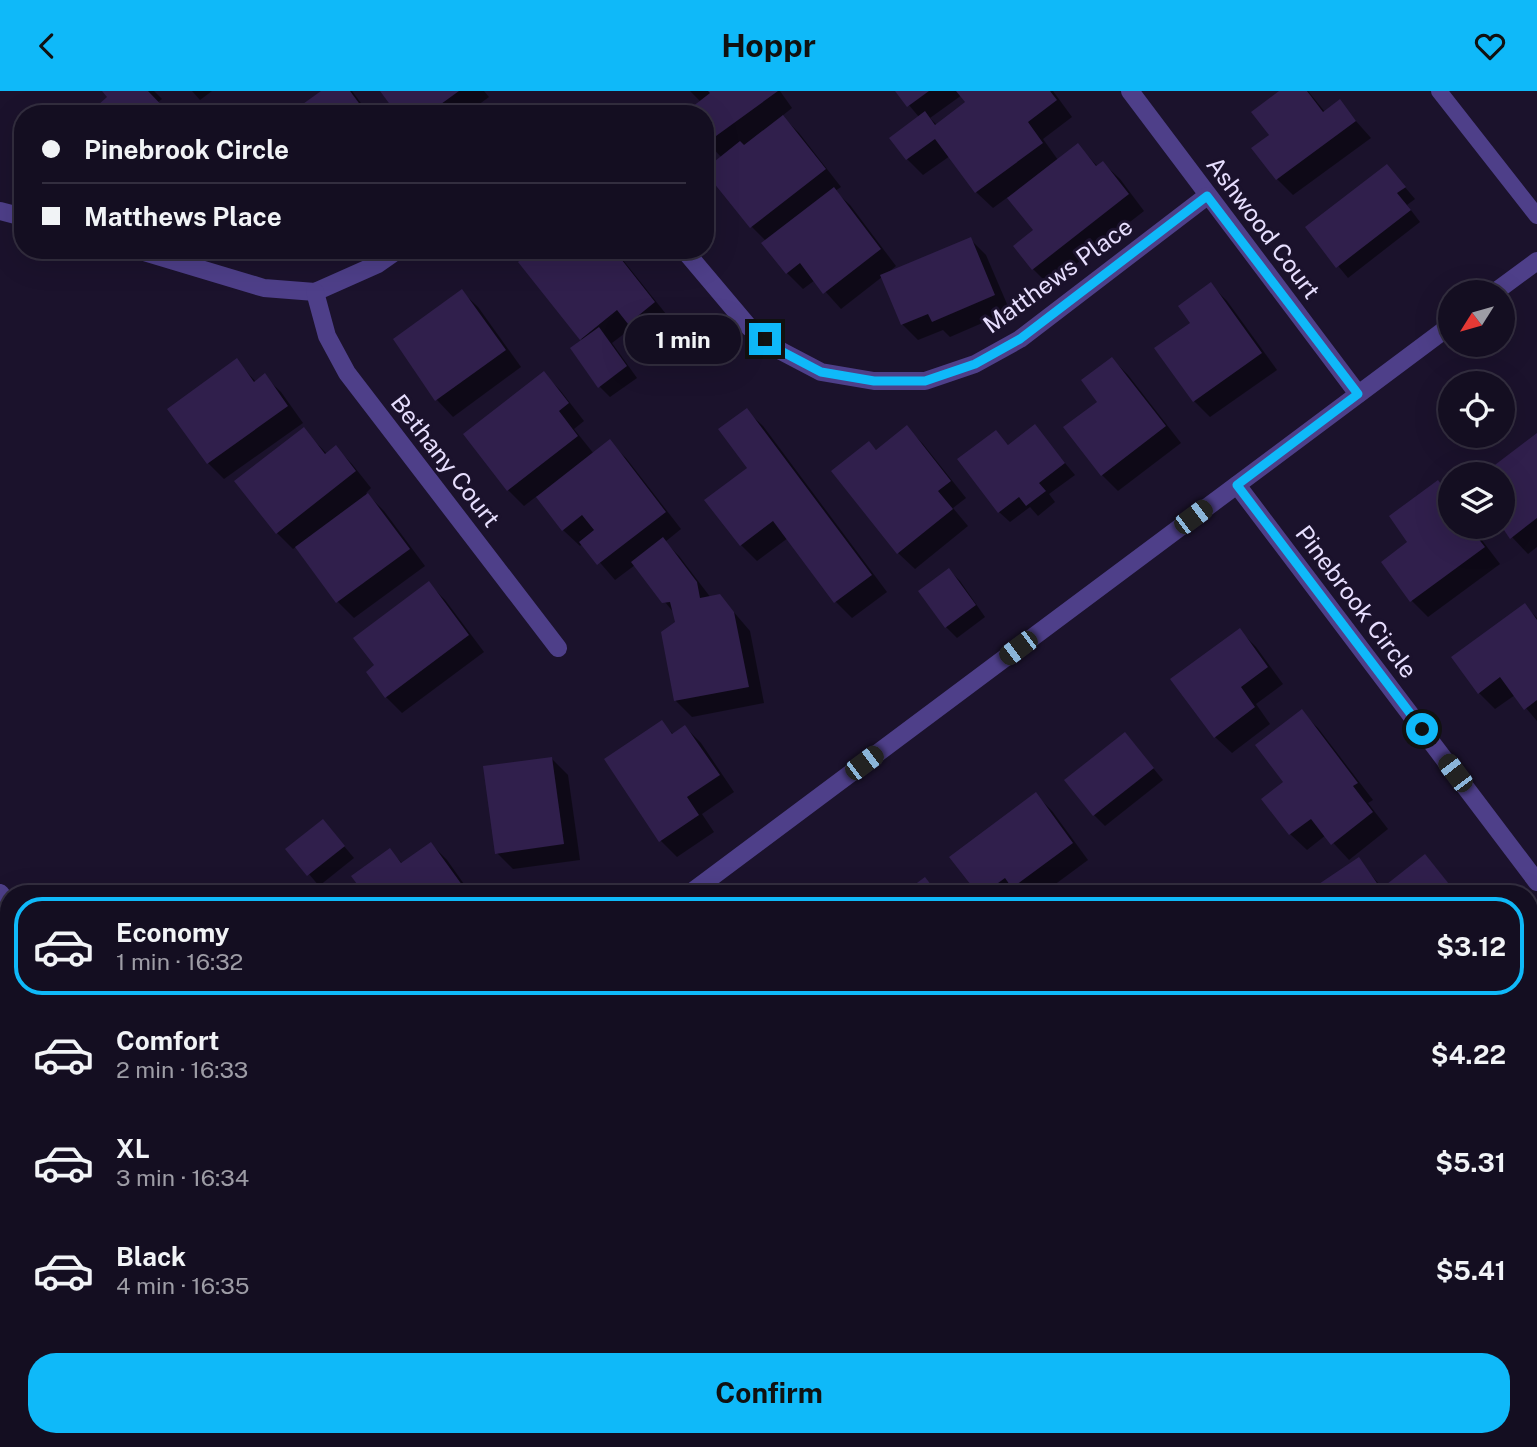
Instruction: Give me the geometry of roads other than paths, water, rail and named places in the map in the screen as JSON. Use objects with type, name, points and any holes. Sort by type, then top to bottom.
[{"type":"street","name":"Ashwood Court","points":[[1130,91],[1358,394]]},
{"type":"street","name":"Matthews Place","points":[[691,259],[748,327],[791,356],[821,372],[874,381],[925,381],[975,364],[1020,339],[1207,196]]},
{"type":"street","points":[[167,259],[264,288],[315,292],[385,259]]},
{"type":"street","points":[[1511,280],[1537,261]]},
{"type":"street","name":"Bethany Court","points":[[315,292],[327,336],[346,373],[558,648]]},
{"type":"street","points":[[701,885],[1438,335]]},
{"type":"street","name":"Pinebrook Circle","points":[[1237,485],[1537,882]]},
{"type":"lane","points":[[1439,91],[1537,216]]}]
